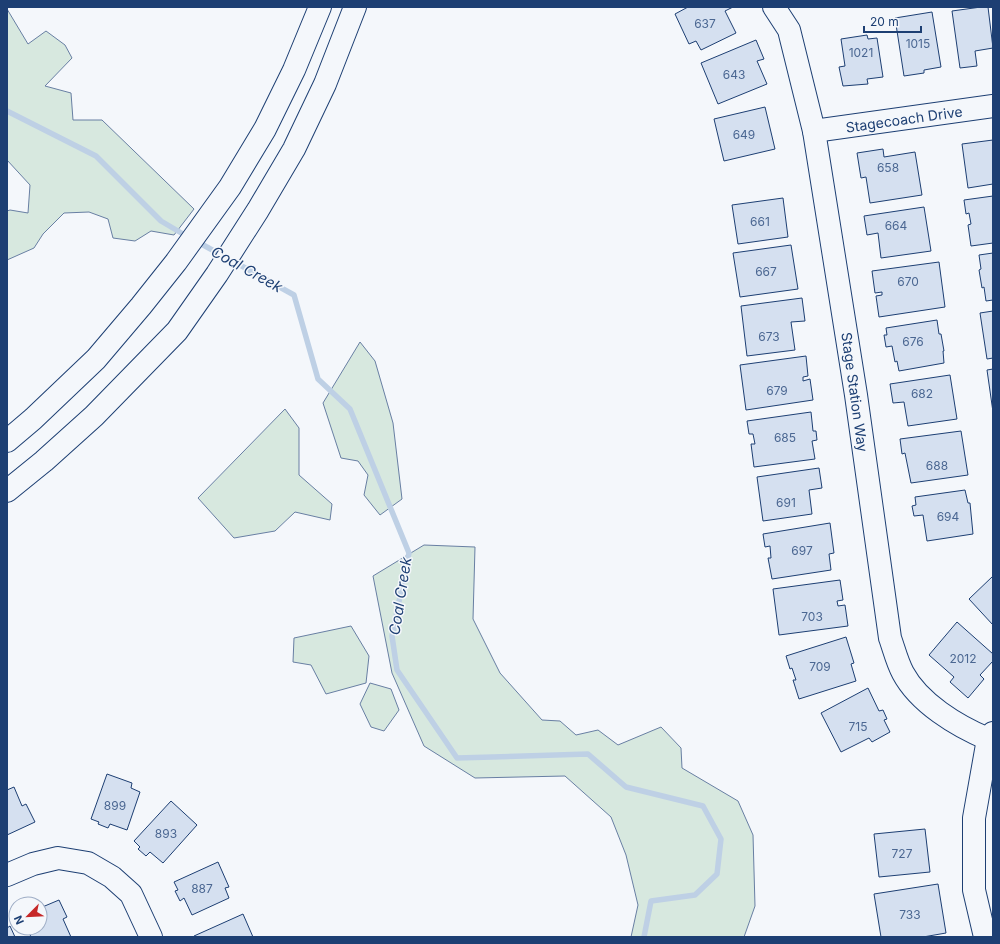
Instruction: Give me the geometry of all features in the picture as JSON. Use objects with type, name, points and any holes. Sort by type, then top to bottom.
[{"type":"street","points":[[7,441],[33,419],[96,359],[176,262],[230,187],[268,123],[294,70],[320,7]]},
{"type":"street","points":[[7,491],[44,461],[94,416],[177,331],[217,274],[258,210],[294,149],[325,84],[355,7]]},
{"type":"street","name":"Stage Station Way","points":[[774,7],[790,30],[814,131],[856,395],[890,638],[903,673],[922,698],[950,720],[974,733],[991,736]]},
{"type":"street","name":"Stagecoach Drive","points":[[814,131],[993,106]]},
{"type":"street","points":[[985,937],[974,890],[974,818],[991,736]]},
{"type":"street","points":[[7,875],[33,864],[58,858],[88,863],[112,877],[131,894],[151,937]]},
{"type":"shaded area","points":[[7,9],[28,44],[46,31],[65,45],[72,58],[45,86],[71,93],[73,120],[102,120],[194,209],[174,235],[151,231],[135,241],[113,238],[108,219],[89,212],[64,213],[43,234],[34,248],[7,260],[7,211],[10,210],[28,213],[30,185],[7,160]]},
{"type":"shaded area","points":[[360,342],[375,361],[393,423],[402,499],[380,515],[364,495],[368,475],[358,461],[341,458],[323,403]]},
{"type":"shaded area","points":[[285,409],[299,428],[299,475],[332,504],[330,520],[295,512],[275,531],[234,538],[198,498]]},
{"type":"shaded area","points":[[424,545],[475,547],[473,619],[500,673],[542,720],[560,721],[576,735],[598,730],[618,745],[661,727],[681,748],[682,768],[738,801],[753,835],[755,906],[744,937],[631,937],[638,905],[626,855],[611,817],[565,776],[475,778],[424,746],[392,673],[373,576]]},
{"type":"shaded area","points":[[351,626],[369,656],[366,683],[326,694],[311,665],[293,662],[294,638]]},
{"type":"shaded area","points":[[370,683],[391,689],[399,710],[384,731],[371,727],[360,704]]},
{"type":"building","points":[[688,7],[733,7],[725,11],[736,33],[701,50],[696,41],[689,44],[675,14]]},
{"type":"building","points":[[988,7],[993,48],[975,51],[977,66],[960,68],[952,11]]},
{"type":"building","points":[[932,12],[941,67],[924,70],[924,73],[904,76],[895,18]]},
{"type":"building","points":[[867,35],[868,39],[877,38],[883,77],[867,79],[868,84],[843,86],[839,67],[845,66],[841,39]]},
{"type":"building","points":[[756,40],[764,59],[757,61],[767,84],[718,104],[701,63]]},
{"type":"building","points":[[765,107],[775,149],[724,161],[714,119]]},
{"type":"building","points":[[993,140],[993,184],[968,188],[962,144]]},
{"type":"building","points":[[883,149],[884,157],[915,152],[922,195],[870,203],[866,177],[861,178],[857,153]]},
{"type":"building","points":[[993,196],[993,243],[971,246],[968,225],[971,224],[969,213],[966,214],[964,200]]},
{"type":"building","points":[[783,198],[788,237],[738,244],[732,205]]},
{"type":"building","points":[[924,207],[931,251],[881,258],[878,233],[867,235],[864,216]]},
{"type":"building","points":[[791,245],[798,289],[740,297],[733,253]]},
{"type":"building","points":[[993,253],[993,300],[986,301],[979,270],[981,269],[979,255]]},
{"type":"building","points":[[939,262],[945,307],[879,317],[876,296],[882,295],[882,292],[875,293],[872,271]]},
{"type":"building","points":[[802,298],[805,321],[791,322],[795,350],[747,356],[741,306]]},
{"type":"building","points":[[993,311],[993,358],[987,359],[980,313]]},
{"type":"building","points":[[937,320],[944,351],[944,363],[899,371],[897,361],[895,362],[892,346],[886,347],[884,335],[887,335],[886,328]]},
{"type":"building","points":[[806,356],[808,376],[803,377],[803,381],[810,379],[813,400],[746,410],[740,365]]},
{"type":"building","points":[[993,369],[993,412],[987,370]]},
{"type":"building","points":[[950,375],[957,419],[908,426],[904,402],[893,403],[890,384]]},
{"type":"building","points":[[811,412],[813,431],[816,431],[817,440],[812,441],[815,459],[754,467],[751,444],[755,444],[753,434],[749,434],[747,421]]},
{"type":"building","points":[[961,431],[968,475],[911,483],[905,453],[902,454],[900,439]]},
{"type":"building","points":[[819,468],[822,488],[809,490],[812,514],[763,521],[757,477]]},
{"type":"building","points":[[965,490],[968,503],[970,503],[973,534],[927,541],[923,515],[914,516],[912,506],[916,505],[915,497]]},
{"type":"building","points":[[830,523],[834,553],[829,554],[831,570],[772,579],[768,558],[771,558],[770,546],[765,547],[763,534]]},
{"type":"building","points":[[993,576],[993,625],[969,599]]},
{"type":"building","points":[[840,580],[843,600],[837,601],[838,606],[845,605],[848,626],[779,635],[773,589]]},
{"type":"building","points":[[957,622],[993,654],[993,661],[980,675],[984,679],[968,698],[950,682],[954,677],[929,655]]},
{"type":"building","points":[[846,637],[854,663],[851,664],[856,681],[799,699],[793,680],[796,680],[792,668],[790,669],[786,656]]},
{"type":"building","points":[[868,688],[879,711],[883,710],[887,719],[884,720],[890,732],[872,742],[869,738],[841,752],[821,713]]},
{"type":"building","points":[[107,774],[132,783],[131,788],[140,792],[127,830],[110,824],[108,828],[91,819]]},
{"type":"building","points":[[14,787],[22,806],[26,804],[35,822],[7,835],[7,790]]},
{"type":"building","points":[[171,801],[197,825],[163,863],[150,852],[146,856],[138,849],[140,847],[134,841]]},
{"type":"building","points":[[925,829],[930,872],[879,877],[874,834]]},
{"type":"building","points":[[218,862],[229,887],[225,888],[229,898],[192,915],[184,898],[180,901],[175,891],[178,890],[174,882]]},
{"type":"building","points":[[938,884],[946,933],[923,937],[881,937],[874,894]]},
{"type":"building","points":[[59,900],[67,917],[63,919],[71,937],[31,937],[48,936],[48,905]]},
{"type":"building","points":[[243,914],[253,937],[194,936]]},
{"type":"building","points":[[8,927],[8,936],[15,937],[7,937]]},
{"type":"waterway","name":"Coal Creek","points":[[7,111],[96,156],[161,221],[188,237]]},
{"type":"waterway","name":"Coal Creek","points":[[196,241],[223,256]]},
{"type":"waterway","name":"Coal Creek","points":[[231,260],[294,295],[318,379],[350,409],[409,553],[392,636],[397,670],[457,758],[588,754],[626,787],[703,806],[721,839],[717,874],[695,895],[651,901],[644,937]]}]
